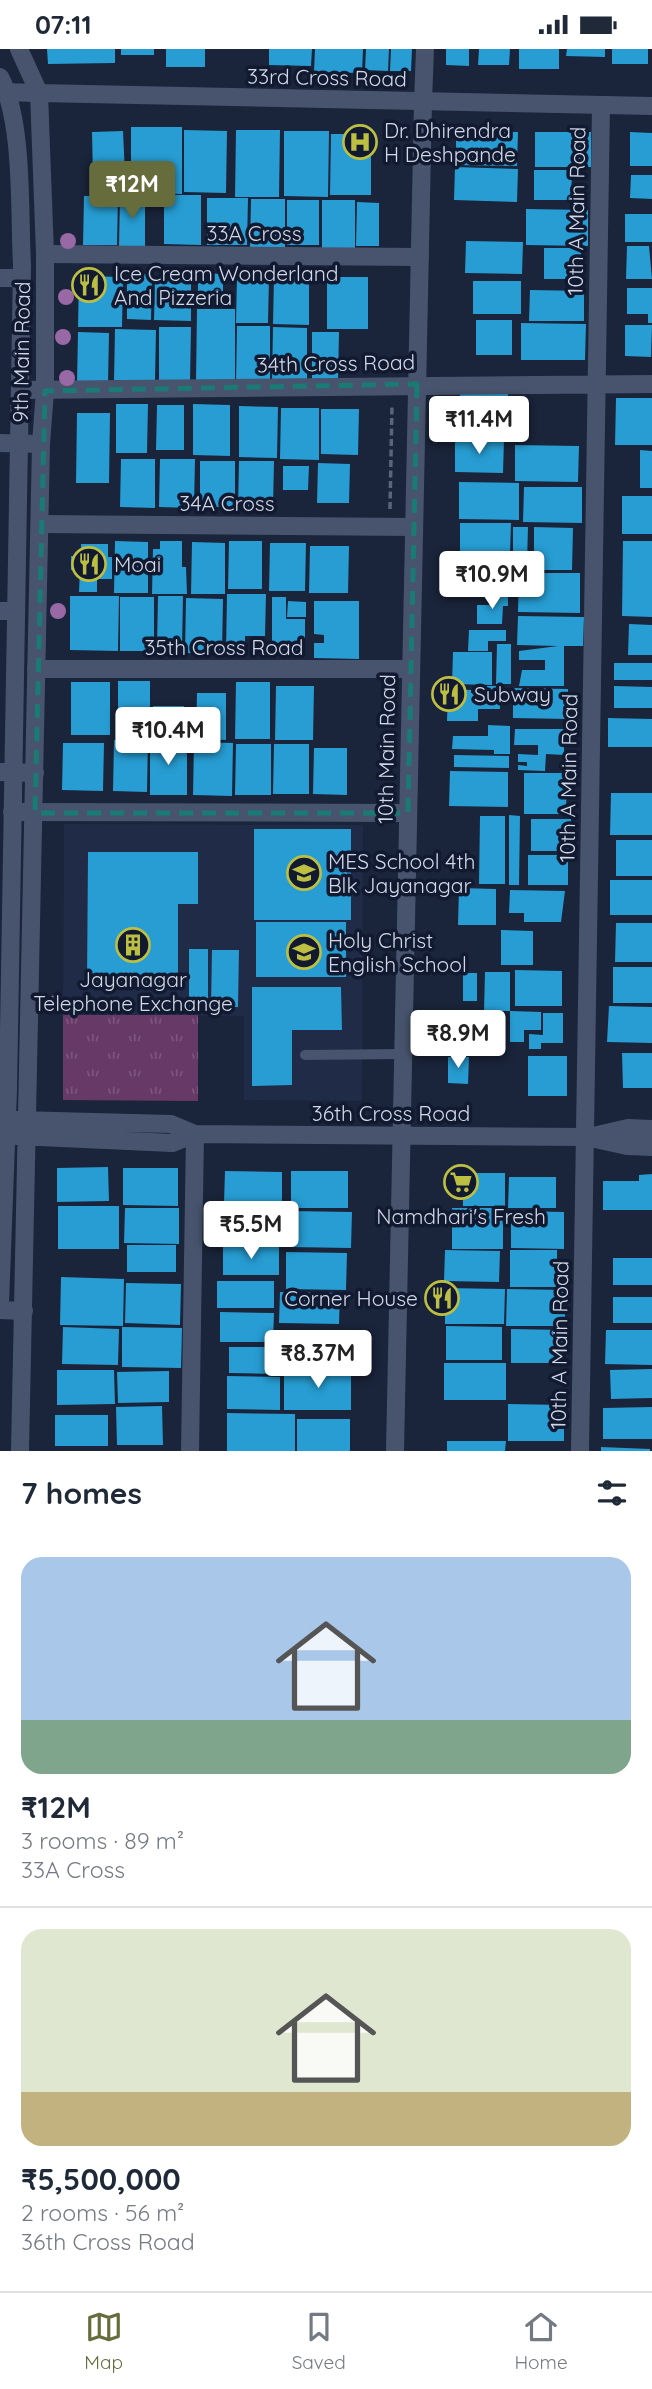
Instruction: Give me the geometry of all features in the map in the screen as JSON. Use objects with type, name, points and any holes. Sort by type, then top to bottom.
[{"type":"street","name":"9th Main Road","points":[[19,49],[39,93],[45,254],[45,391],[41,444],[20,1451]]},
{"type":"street","name":"10th Main Road","points":[[395,1451],[425,49]]},
{"type":"street","name":"9th Main Road","points":[[0,1304],[12,812],[6,772],[8,611],[20,443],[21,278],[16,144],[3,87]]},
{"type":"street","name":"33rd Cross Road","points":[[3,87],[39,93],[652,106]]},
{"type":"street","name":"10th A Main Road","points":[[580,1451],[601,106]]},
{"type":"street","name":"33A Cross","points":[[45,254],[420,257]]},
{"type":"street","points":[[0,278],[21,278]]},
{"type":"street","name":"34th Cross Road","points":[[20,390],[417,384],[652,384]]},
{"type":"street","points":[[0,443],[41,444]]},
{"type":"street","name":"34A Cross","points":[[40,524],[414,527]]},
{"type":"street","name":"35th Cross Road","points":[[36,669],[411,669]]},
{"type":"street","points":[[6,772],[35,773]]},
{"type":"street","points":[[12,812],[408,813]]},
{"type":"street","name":"36th Cross Road","points":[[3,1126],[28,1131],[172,1143],[195,1134],[586,1137],[627,1146],[652,1146]]},
{"type":"street","name":"36th Cross Road","points":[[586,1137],[628,1128],[652,1129]]},
{"type":"street","points":[[190,1451],[195,1134]]},
{"type":"street","points":[[0,1310],[24,1311]]},
{"type":"lane","points":[[305,1055],[402,1054]]},
{"type":"path","points":[[390,515],[392,398]]},
{"type":"highlighted area","points":[[417,384],[408,813],[35,813],[45,391]]},
{"type":"shaded area","points":[[64,824],[363,825],[362,1101],[244,1100],[244,1016],[63,1015]]},
{"type":"green space","points":[[63,1015],[198,1015],[198,1101],[63,1100]]},
{"type":"building","points":[[47,49],[115,49],[115,63],[48,64]]},
{"type":"building","points":[[121,49],[154,49],[154,55],[121,55]]},
{"type":"building","points":[[166,49],[205,49],[205,67],[166,67]]},
{"type":"building","points":[[269,49],[312,49],[311,66],[269,65]]},
{"type":"building","points":[[315,49],[363,49],[362,73],[314,72]]},
{"type":"building","points":[[366,49],[389,49],[388,71],[365,70]]},
{"type":"building","points":[[391,49],[412,49],[411,71],[390,71]]},
{"type":"building","points":[[446,49],[469,49],[469,66],[446,65]]},
{"type":"building","points":[[479,49],[510,49],[509,65],[478,65]]},
{"type":"building","points":[[519,49],[559,49],[559,69],[519,69]]},
{"type":"building","points":[[567,49],[605,49],[605,57],[566,56]]},
{"type":"building","points":[[612,49],[648,49],[648,64],[612,64]]},
{"type":"building","points":[[131,127],[182,127],[182,194],[131,193]]},
{"type":"building","points":[[184,130],[227,131],[226,193],[184,192]]},
{"type":"building","points":[[236,130],[280,130],[279,197],[235,197]]},
{"type":"building","points":[[123,131],[125,175],[93,177],[92,132]]},
{"type":"building","points":[[284,131],[329,131],[328,197],[284,196]]},
{"type":"building","points":[[456,131],[518,132],[517,166],[456,165]]},
{"type":"building","points":[[535,132],[591,132],[591,167],[535,167]]},
{"type":"building","points":[[630,132],[652,133],[652,166],[630,166]]},
{"type":"building","points":[[331,134],[371,134],[371,195],[330,195]]},
{"type":"building","points":[[455,167],[518,169],[517,202],[454,200]]},
{"type":"building","points":[[534,170],[572,170],[571,200],[534,200]]},
{"type":"building","points":[[631,175],[652,175],[652,199],[630,198]]},
{"type":"building","points":[[120,195],[145,195],[145,247],[119,247]]},
{"type":"building","points":[[164,195],[201,195],[201,245],[164,244]]},
{"type":"building","points":[[84,196],[118,196],[117,245],[83,245]]},
{"type":"building","points":[[207,198],[248,198],[247,245],[207,245]]},
{"type":"building","points":[[251,199],[285,199],[285,248],[250,248]]},
{"type":"building","points":[[287,200],[319,200],[319,245],[287,245]]},
{"type":"building","points":[[322,200],[355,200],[355,248],[322,248]]},
{"type":"building","points":[[357,202],[379,203],[379,246],[356,246]]},
{"type":"building","points":[[526,209],[588,210],[588,246],[526,245]]},
{"type":"building","points":[[625,214],[652,214],[652,242],[625,242]]},
{"type":"building","points":[[466,241],[523,242],[522,274],[465,273]]},
{"type":"building","points":[[627,246],[649,246],[652,279],[626,279]]},
{"type":"building","points":[[544,248],[581,248],[581,279],[544,279]]},
{"type":"building","points":[[198,273],[223,274],[223,305],[198,304]]},
{"type":"building","points":[[127,274],[152,274],[151,320],[127,319]]},
{"type":"building","points":[[79,276],[123,277],[122,327],[78,327]]},
{"type":"building","points":[[237,276],[269,277],[268,323],[236,323]]},
{"type":"building","points":[[274,276],[309,277],[309,325],[273,324]]},
{"type":"building","points":[[327,277],[368,277],[368,329],[327,329]]},
{"type":"building","points":[[155,278],[191,278],[191,321],[154,320]]},
{"type":"building","points":[[473,281],[521,281],[521,314],[473,314]]},
{"type":"building","points":[[627,288],[652,288],[652,323],[648,323],[648,314],[627,314]]},
{"type":"building","points":[[530,290],[584,291],[584,321],[529,321]]},
{"type":"building","points":[[197,309],[235,309],[235,381],[196,381]]},
{"type":"building","points":[[476,320],[512,320],[512,355],[476,355]]},
{"type":"building","points":[[521,323],[586,324],[585,360],[521,360]]},
{"type":"building","points":[[625,325],[652,325],[651,357],[625,356]]},
{"type":"building","points":[[237,326],[270,326],[270,383],[236,382]]},
{"type":"building","points":[[159,327],[191,327],[190,383],[159,383]]},
{"type":"building","points":[[273,327],[307,328],[307,382],[272,382]]},
{"type":"building","points":[[115,329],[156,330],[155,381],[114,380]]},
{"type":"building","points":[[78,332],[109,333],[108,384],[77,383]]},
{"type":"building","points":[[312,332],[339,332],[338,382],[312,382]]},
{"type":"building","points":[[460,393],[508,394],[507,434],[459,434]]},
{"type":"building","points":[[616,398],[652,398],[652,445],[615,445]]},
{"type":"building","points":[[116,404],[148,404],[147,453],[116,453]]},
{"type":"building","points":[[193,404],[230,405],[230,456],[193,455]]},
{"type":"building","points":[[157,405],[184,405],[184,450],[156,450]]},
{"type":"building","points":[[239,406],[278,407],[277,458],[239,457]]},
{"type":"building","points":[[281,408],[319,408],[319,460],[280,459]]},
{"type":"building","points":[[321,409],[359,409],[358,455],[321,454]]},
{"type":"building","points":[[77,413],[110,413],[109,483],[76,483]]},
{"type":"building","points":[[455,439],[504,440],[503,473],[455,472]]},
{"type":"building","points":[[515,445],[579,446],[578,482],[515,481]]},
{"type":"building","points":[[640,450],[652,451],[652,488],[640,488]]},
{"type":"building","points":[[121,459],[155,459],[155,508],[120,507]]},
{"type":"building","points":[[160,459],[195,459],[194,508],[159,507]]},
{"type":"building","points":[[200,461],[235,461],[235,507],[200,507]]},
{"type":"building","points":[[239,461],[274,461],[273,508],[238,508]]},
{"type":"building","points":[[318,463],[350,464],[349,503],[317,503]]},
{"type":"building","points":[[283,466],[309,466],[308,490],[283,490]]},
{"type":"building","points":[[459,482],[519,483],[519,520],[459,519]]},
{"type":"building","points":[[524,487],[582,487],[582,523],[523,522]]},
{"type":"building","points":[[622,496],[652,496],[652,534],[622,534]]},
{"type":"building","points":[[460,523],[511,523],[510,555],[460,555]]},
{"type":"building","points":[[513,527],[528,527],[527,563],[513,563]]},
{"type":"building","points":[[534,527],[573,528],[572,570],[534,570]]},
{"type":"building","points":[[115,541],[148,542],[148,593],[114,593]]},
{"type":"building","points":[[160,541],[182,541],[182,567],[186,567],[187,594],[152,594],[153,549],[160,549]]},
{"type":"building","points":[[229,541],[262,541],[262,589],[228,589]]},
{"type":"building","points":[[623,541],[652,541],[652,617],[622,616]]},
{"type":"building","points":[[192,542],[225,543],[225,594],[191,594]]},
{"type":"building","points":[[270,543],[306,543],[305,591],[269,591]]},
{"type":"building","points":[[81,544],[108,544],[108,557],[112,557],[112,579],[97,579],[97,592],[79,592],[80,570],[71,570],[71,556],[81,556]]},
{"type":"building","points":[[310,546],[349,546],[348,593],[309,593]]},
{"type":"building","points":[[519,573],[580,573],[580,613],[518,612]]},
{"type":"building","points":[[227,594],[266,594],[265,636],[245,636],[245,653],[226,653]]},
{"type":"building","points":[[70,596],[119,596],[118,651],[70,650]]},
{"type":"building","points":[[158,596],[183,596],[182,648],[157,648]]},
{"type":"building","points":[[489,596],[508,596],[508,606],[503,606],[502,624],[477,624],[477,605],[489,605]]},
{"type":"building","points":[[120,597],[154,597],[154,651],[120,651]]},
{"type":"building","points":[[272,597],[286,597],[286,619],[305,619],[305,654],[272,654]]},
{"type":"building","points":[[186,598],[223,599],[222,654],[185,653]]},
{"type":"building","points":[[288,601],[306,602],[306,617],[287,617]]},
{"type":"building","points":[[314,601],[359,601],[359,659],[314,658],[314,643],[324,643],[324,635],[314,634]]},
{"type":"building","points":[[518,616],[584,617],[583,646],[564,646],[564,686],[519,686],[522,670],[545,670],[545,660],[519,660],[519,651],[558,646],[517,645]]},
{"type":"building","points":[[629,624],[652,625],[652,655],[628,655]]},
{"type":"building","points":[[469,630],[506,630],[506,641],[488,641],[488,651],[468,651]]},
{"type":"building","points":[[251,638],[264,638],[264,652],[251,652]]},
{"type":"building","points":[[497,644],[511,644],[511,684],[496,684]]},
{"type":"building","points":[[453,652],[492,652],[492,685],[452,684]]},
{"type":"building","points":[[614,663],[652,663],[652,680],[614,680]]},
{"type":"building","points":[[118,681],[150,681],[150,735],[118,735]]},
{"type":"building","points":[[71,682],[110,682],[110,735],[71,735]]},
{"type":"building","points":[[236,682],[270,682],[270,739],[235,739]]},
{"type":"building","points":[[276,686],[314,686],[313,740],[275,740]]},
{"type":"building","points":[[485,686],[500,686],[500,709],[478,709],[478,721],[447,721],[448,689],[471,690],[471,693],[476,693],[476,689],[485,690]]},
{"type":"building","points":[[614,686],[652,687],[652,708],[614,708]]},
{"type":"building","points":[[513,688],[568,689],[568,719],[513,718]]},
{"type":"building","points":[[197,693],[226,693],[226,740],[196,739]]},
{"type":"building","points":[[153,706],[184,706],[184,737],[153,737]]},
{"type":"building","points":[[608,718],[652,719],[652,747],[608,747]]},
{"type":"building","points":[[488,725],[510,726],[510,754],[494,754],[494,750],[452,749],[453,736],[488,736]]},
{"type":"building","points":[[515,729],[564,729],[564,755],[546,754],[545,771],[518,770],[518,765],[527,766],[527,762],[518,762],[518,754],[538,755],[538,745],[514,745]]},
{"type":"building","points":[[114,740],[148,740],[147,792],[113,791]]},
{"type":"building","points":[[150,740],[187,740],[187,795],[150,795]]},
{"type":"building","points":[[194,742],[233,743],[232,796],[193,795]]},
{"type":"building","points":[[63,743],[104,743],[103,791],[62,790]]},
{"type":"building","points":[[236,744],[271,744],[271,795],[235,795]]},
{"type":"building","points":[[274,744],[309,744],[309,794],[273,794]]},
{"type":"building","points":[[314,748],[347,748],[347,795],[313,794]]},
{"type":"building","points":[[454,755],[509,756],[509,768],[454,767]]},
{"type":"building","points":[[450,771],[508,772],[508,807],[449,806]]},
{"type":"building","points":[[524,773],[567,773],[566,814],[524,814]]},
{"type":"building","points":[[611,793],[652,793],[652,835],[610,835]]},
{"type":"building","points":[[509,815],[520,816],[519,885],[509,885]]},
{"type":"building","points":[[480,816],[505,816],[505,884],[479,884]]},
{"type":"building","points":[[531,819],[571,819],[571,851],[531,851]]},
{"type":"building","name":"MES School 4th Blk Jayanagar","points":[[254,829],[351,829],[351,920],[254,920]]},
{"type":"building","points":[[616,840],[652,840],[652,876],[616,876]]},
{"type":"building","name":"Jayanagar Telephone Exchange","points":[[88,852],[198,852],[198,904],[178,904],[178,986],[87,985]]},
{"type":"building","points":[[528,855],[568,855],[568,885],[528,885]]},
{"type":"building","points":[[610,880],[652,880],[652,915],[610,915]]},
{"type":"building","points":[[459,888],[496,889],[496,925],[458,925]]},
{"type":"building","points":[[510,890],[565,891],[561,922],[524,922],[524,913],[509,913]]},
{"type":"building","name":"Holy Christ English School","points":[[256,922],[346,922],[346,977],[256,977]]},
{"type":"building","points":[[616,923],[652,923],[652,962],[615,962]]},
{"type":"building","points":[[501,930],[533,931],[533,965],[501,965]]},
{"type":"building","points":[[189,949],[208,949],[208,1013],[189,1013]]},
{"type":"building","points":[[212,950],[239,950],[238,1007],[211,1006]]},
{"type":"building","points":[[613,967],[652,967],[652,1003],[613,1003]]},
{"type":"building","points":[[515,970],[562,971],[562,1006],[515,1006]]},
{"type":"building","points":[[485,972],[510,972],[510,1011],[484,1011]]},
{"type":"building","points":[[463,973],[477,973],[477,1001],[463,1001]]},
{"type":"building","points":[[252,987],[341,987],[342,1030],[292,1030],[292,1085],[252,1086]]},
{"type":"building","points":[[609,1006],[652,1007],[652,1043],[607,1042]]},
{"type":"building","points":[[510,1011],[541,1012],[541,1030],[524,1030],[524,1042],[510,1042]]},
{"type":"building","points":[[543,1013],[563,1013],[563,1043],[541,1043],[541,1049],[529,1049],[529,1034],[543,1035]]},
{"type":"building","points":[[458,1015],[499,1015],[499,1051],[458,1050]]},
{"type":"building","points":[[622,1053],[652,1053],[652,1088],[623,1088]]},
{"type":"building","points":[[528,1056],[567,1056],[567,1096],[528,1096]]},
{"type":"building","points":[[448,1057],[469,1057],[468,1084],[448,1083]]},
{"type":"building","points":[[108,1167],[109,1201],[57,1202],[57,1168]]},
{"type":"building","points":[[123,1168],[178,1168],[178,1206],[123,1205]]},
{"type":"building","points":[[225,1171],[282,1172],[282,1204],[224,1203]]},
{"type":"building","points":[[291,1171],[348,1171],[348,1208],[291,1208]]},
{"type":"building","points":[[463,1173],[505,1173],[505,1206],[463,1206]]},
{"type":"building","points":[[652,1174],[652,1210],[603,1210],[603,1181],[639,1181],[639,1175]]},
{"type":"building","points":[[509,1177],[556,1177],[556,1208],[508,1208]]},
{"type":"building","points":[[58,1206],[119,1206],[119,1249],[58,1249]]},
{"type":"building","points":[[224,1206],[276,1207],[276,1244],[224,1244]]},
{"type":"building","points":[[125,1208],[179,1208],[179,1244],[124,1243]]},
{"type":"building","points":[[452,1208],[503,1208],[503,1249],[452,1249]]},
{"type":"building","points":[[290,1211],[352,1212],[351,1248],[290,1247]]},
{"type":"building","points":[[511,1211],[564,1212],[564,1249],[511,1248]]},
{"type":"building","points":[[127,1245],[176,1245],[176,1272],[127,1272]]},
{"type":"building","points":[[223,1246],[279,1247],[279,1275],[223,1275]]},
{"type":"building","points":[[445,1250],[500,1251],[499,1282],[444,1281]]},
{"type":"building","points":[[510,1250],[557,1250],[557,1287],[510,1287]]},
{"type":"building","points":[[286,1252],[347,1253],[346,1290],[286,1289]]},
{"type":"building","points":[[613,1258],[652,1258],[652,1285],[613,1285]]},
{"type":"building","points":[[61,1277],[124,1279],[123,1326],[60,1325]]},
{"type":"building","points":[[217,1281],[274,1281],[274,1308],[217,1308]]},
{"type":"building","points":[[126,1283],[181,1284],[180,1325],[125,1323]]},
{"type":"building","points":[[445,1288],[505,1289],[504,1324],[445,1324]]},
{"type":"building","points":[[507,1289],[565,1290],[565,1326],[506,1326]]},
{"type":"building","points":[[280,1292],[340,1293],[339,1324],[279,1323]]},
{"type":"building","points":[[613,1297],[652,1297],[652,1323],[613,1323]]},
{"type":"building","points":[[220,1312],[274,1313],[273,1342],[220,1342]]},
{"type":"building","points":[[446,1326],[502,1327],[502,1360],[446,1360]]},
{"type":"building","points":[[63,1327],[119,1329],[118,1365],[62,1364]]},
{"type":"building","points":[[122,1327],[182,1328],[181,1368],[122,1367]]},
{"type":"building","points":[[511,1329],[563,1330],[563,1363],[511,1363]]},
{"type":"building","points":[[286,1330],[349,1331],[348,1366],[286,1365]]},
{"type":"building","points":[[606,1330],[652,1330],[652,1365],[605,1364]]},
{"type":"building","points":[[229,1347],[276,1347],[275,1374],[229,1373]]},
{"type":"building","points":[[444,1363],[506,1363],[506,1400],[444,1400]]},
{"type":"building","points":[[652,1369],[652,1398],[611,1399],[610,1370]]},
{"type":"building","points":[[57,1370],[114,1370],[115,1404],[57,1405]]},
{"type":"building","points":[[284,1370],[351,1370],[351,1410],[284,1410]]},
{"type":"building","points":[[169,1371],[169,1402],[118,1403],[117,1372]]},
{"type":"building","points":[[227,1376],[280,1377],[280,1410],[227,1409]]},
{"type":"building","points":[[508,1404],[564,1405],[564,1441],[508,1441]]},
{"type":"building","points":[[162,1406],[163,1445],[117,1445],[116,1407]]},
{"type":"building","points":[[652,1407],[652,1439],[603,1439],[603,1408]]},
{"type":"building","points":[[227,1413],[295,1414],[295,1451],[227,1451]]},
{"type":"building","points":[[55,1415],[108,1415],[108,1446],[55,1446]]},
{"type":"building","points":[[297,1419],[350,1419],[350,1451],[297,1451]]},
{"type":"building","points":[[447,1441],[506,1441],[505,1451],[447,1451]]},
{"type":"building","points":[[601,1447],[650,1449],[650,1451],[601,1451]]},
{"type":"place","name":"Dr. Dhirendra H Deshpande","points":[[360,142]]},
{"type":"place","name":"Ice Cream Wonderland And Pizzeria","points":[[89,285]]},
{"type":"place","name":"Moai","points":[[89,564]]},
{"type":"place","name":"Subway","points":[[449,694]]},
{"type":"place","name":"MES School 4th Blk Jayanagar","points":[[304,873]]},
{"type":"place","name":"Jayanagar Telephone Exchange","points":[[133,945]]},
{"type":"place","name":"Holy Christ English School","points":[[304,952]]},
{"type":"place","name":"Namdhari's Fresh","points":[[461,1182]]},
{"type":"place","name":"Corner House","points":[[442,1298]]}]
